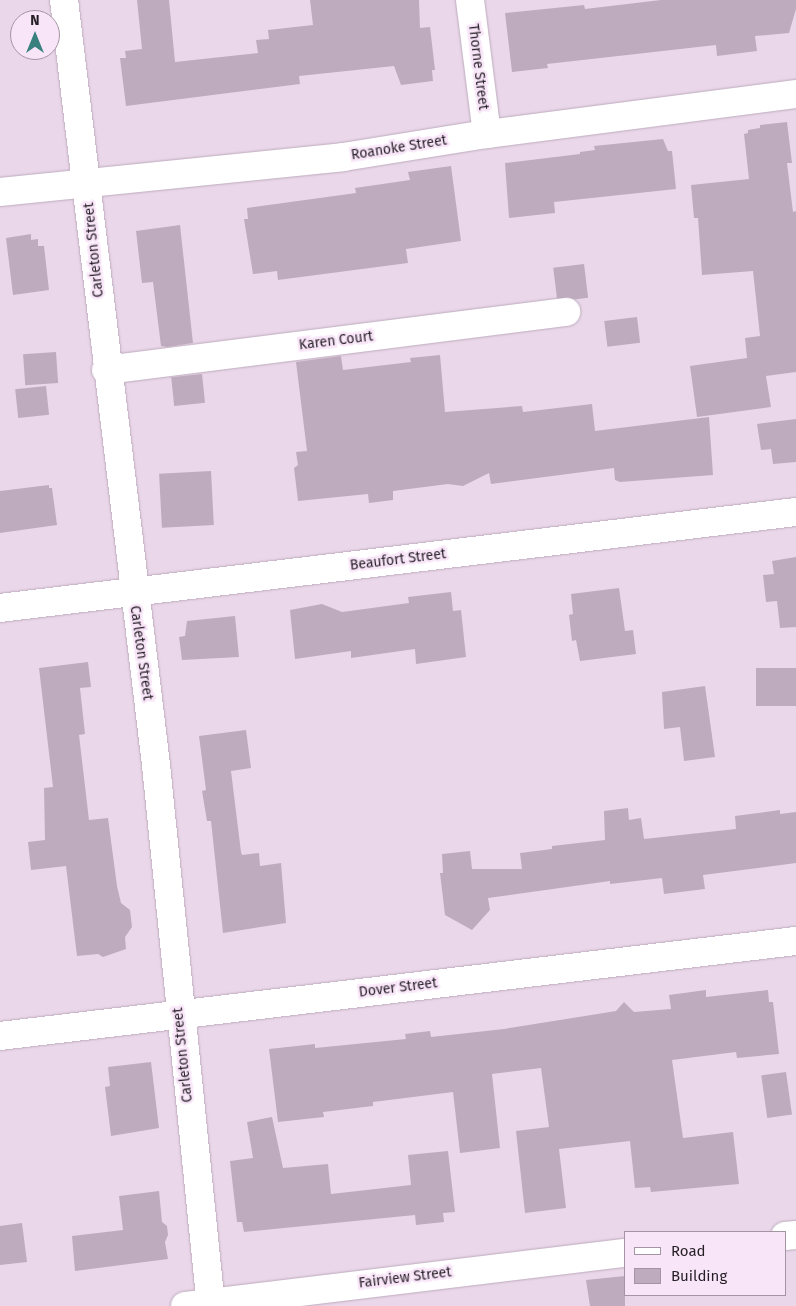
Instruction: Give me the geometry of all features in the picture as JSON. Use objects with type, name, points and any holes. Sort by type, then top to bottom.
[{"type":"street","name":"Carleton Street","points":[[64,0],[132,592],[156,765],[179,1013],[202,1305]]},
{"type":"street","name":"Thorne Street","points":[[470,0],[487,134]]},
{"type":"street","name":"Roanoke Street","points":[[0,192],[343,157],[487,134],[796,94]]},
{"type":"street","name":"Karen Court","points":[[106,370],[566,312]]},
{"type":"street","name":"Beaufort Street","points":[[0,608],[796,512]]},
{"type":"street","name":"Dover Street","points":[[0,1036],[796,940]]},
{"type":"street","name":"Fairview Street","points":[[202,1305],[624,1253]]},
{"type":"building","points":[[137,0],[169,0],[175,62],[258,53],[256,40],[269,39],[268,30],[313,25],[310,0],[419,0],[420,28],[430,27],[435,70],[432,70],[433,81],[401,85],[394,66],[299,76],[300,84],[126,106],[120,58],[126,58],[125,51],[142,49]]},
{"type":"building","points":[[661,0],[796,0],[796,9],[789,33],[755,36],[757,51],[717,56],[716,45],[547,64],[548,68],[512,72],[505,13],[584,5],[585,9]]},
{"type":"building","points":[[787,122],[792,163],[787,163],[793,212],[796,211],[796,372],[766,376],[771,407],[697,417],[690,366],[747,358],[745,338],[760,336],[753,271],[702,275],[698,218],[694,218],[691,185],[749,179],[744,134],[748,133],[748,130],[760,128],[760,125]]},
{"type":"building","points":[[663,139],[668,151],[672,151],[676,189],[554,202],[555,213],[509,218],[505,163],[580,154],[580,152],[595,150],[594,146]]},
{"type":"building","points":[[451,166],[461,241],[406,249],[408,263],[278,280],[277,271],[253,274],[244,219],[248,219],[247,208],[356,193],[355,188],[410,180],[408,172]]},
{"type":"building","points":[[180,225],[193,343],[167,347],[161,346],[153,282],[142,283],[136,231]]},
{"type":"building","points":[[31,234],[31,240],[38,239],[38,246],[44,246],[49,290],[13,295],[6,238]]},
{"type":"building","points":[[584,264],[588,298],[557,302],[553,268]]},
{"type":"building","points":[[637,317],[640,343],[607,347],[604,321]]},
{"type":"building","points":[[56,352],[58,383],[25,385],[23,354]]},
{"type":"building","points":[[440,355],[445,412],[522,406],[523,412],[592,404],[595,431],[709,417],[713,475],[620,482],[615,480],[614,468],[491,484],[489,473],[463,486],[448,484],[393,491],[393,500],[369,503],[368,494],[298,501],[294,468],[298,465],[296,452],[307,451],[296,362],[341,356],[343,370],[411,362],[410,358]]},
{"type":"building","points":[[202,374],[205,403],[174,406],[171,377]]},
{"type":"building","points":[[46,386],[49,415],[18,418],[15,389]]},
{"type":"building","points":[[796,419],[796,462],[773,464],[771,449],[761,450],[757,424]]},
{"type":"building","points":[[211,471],[214,525],[162,528],[159,474]]},
{"type":"building","points":[[49,485],[49,488],[52,488],[57,525],[0,533],[0,491]]},
{"type":"building","points":[[796,557],[796,627],[780,628],[777,601],[766,602],[763,575],[774,574],[772,561]]},
{"type":"building","points":[[619,588],[625,631],[633,630],[636,654],[580,661],[576,640],[572,641],[569,615],[573,614],[571,594]]},
{"type":"building","points":[[451,592],[453,611],[461,610],[466,657],[416,664],[415,649],[351,658],[351,651],[295,659],[290,610],[322,604],[342,612],[409,603],[408,597]]},
{"type":"building","points":[[235,616],[239,657],[182,660],[179,637],[185,636],[187,621]]},
{"type":"building","points":[[88,662],[91,687],[80,688],[85,734],[79,735],[89,820],[108,818],[117,886],[121,903],[130,910],[132,927],[125,937],[126,949],[103,957],[98,954],[77,956],[66,866],[31,870],[28,842],[45,840],[44,788],[53,787],[39,668]]},
{"type":"building","points":[[756,668],[796,668],[796,706],[756,706]]},
{"type":"building","points":[[705,686],[715,757],[684,761],[680,727],[664,729],[662,692]]},
{"type":"building","points":[[246,730],[251,768],[231,771],[241,852],[242,855],[259,853],[260,866],[281,863],[286,923],[223,933],[211,821],[207,821],[202,791],[206,790],[199,736]]},
{"type":"building","points":[[628,808],[629,820],[641,818],[644,839],[736,829],[735,816],[780,810],[780,814],[796,812],[796,863],[703,875],[705,889],[664,894],[662,878],[610,884],[610,881],[488,898],[490,910],[472,930],[445,915],[440,873],[443,873],[442,854],[470,851],[472,869],[522,869],[520,853],[552,849],[552,846],[605,840],[604,811]]},
{"type":"building","points":[[706,990],[706,997],[768,990],[769,1002],[773,1002],[779,1054],[737,1058],[736,1052],[672,1060],[683,1138],[733,1132],[739,1184],[651,1192],[650,1187],[635,1188],[630,1141],[559,1149],[566,1208],[525,1213],[516,1131],[549,1127],[541,1068],[492,1074],[500,1148],[460,1153],[453,1092],[373,1102],[373,1106],[323,1112],[324,1117],[278,1122],[269,1049],[315,1044],[315,1048],[406,1039],[405,1034],[430,1031],[431,1037],[504,1029],[616,1011],[624,1002],[634,1012],[671,1009],[669,995]]},
{"type":"building","points":[[151,1062],[159,1128],[111,1136],[105,1087],[110,1086],[108,1067]]},
{"type":"building","points":[[786,1072],[792,1115],[767,1118],[761,1075]]},
{"type":"building","points":[[272,1117],[283,1168],[328,1164],[331,1194],[411,1185],[408,1155],[448,1151],[455,1212],[443,1213],[444,1222],[416,1225],[415,1215],[244,1232],[242,1222],[237,1222],[230,1161],[253,1158],[247,1122]]},
{"type":"building","points":[[159,1191],[162,1222],[167,1226],[168,1235],[165,1242],[168,1259],[75,1271],[72,1236],[123,1230],[119,1196]]},
{"type":"building","points":[[22,1223],[27,1262],[0,1265],[0,1226]]},
{"type":"building","points":[[624,1276],[625,1306],[590,1306],[586,1280]]}]
